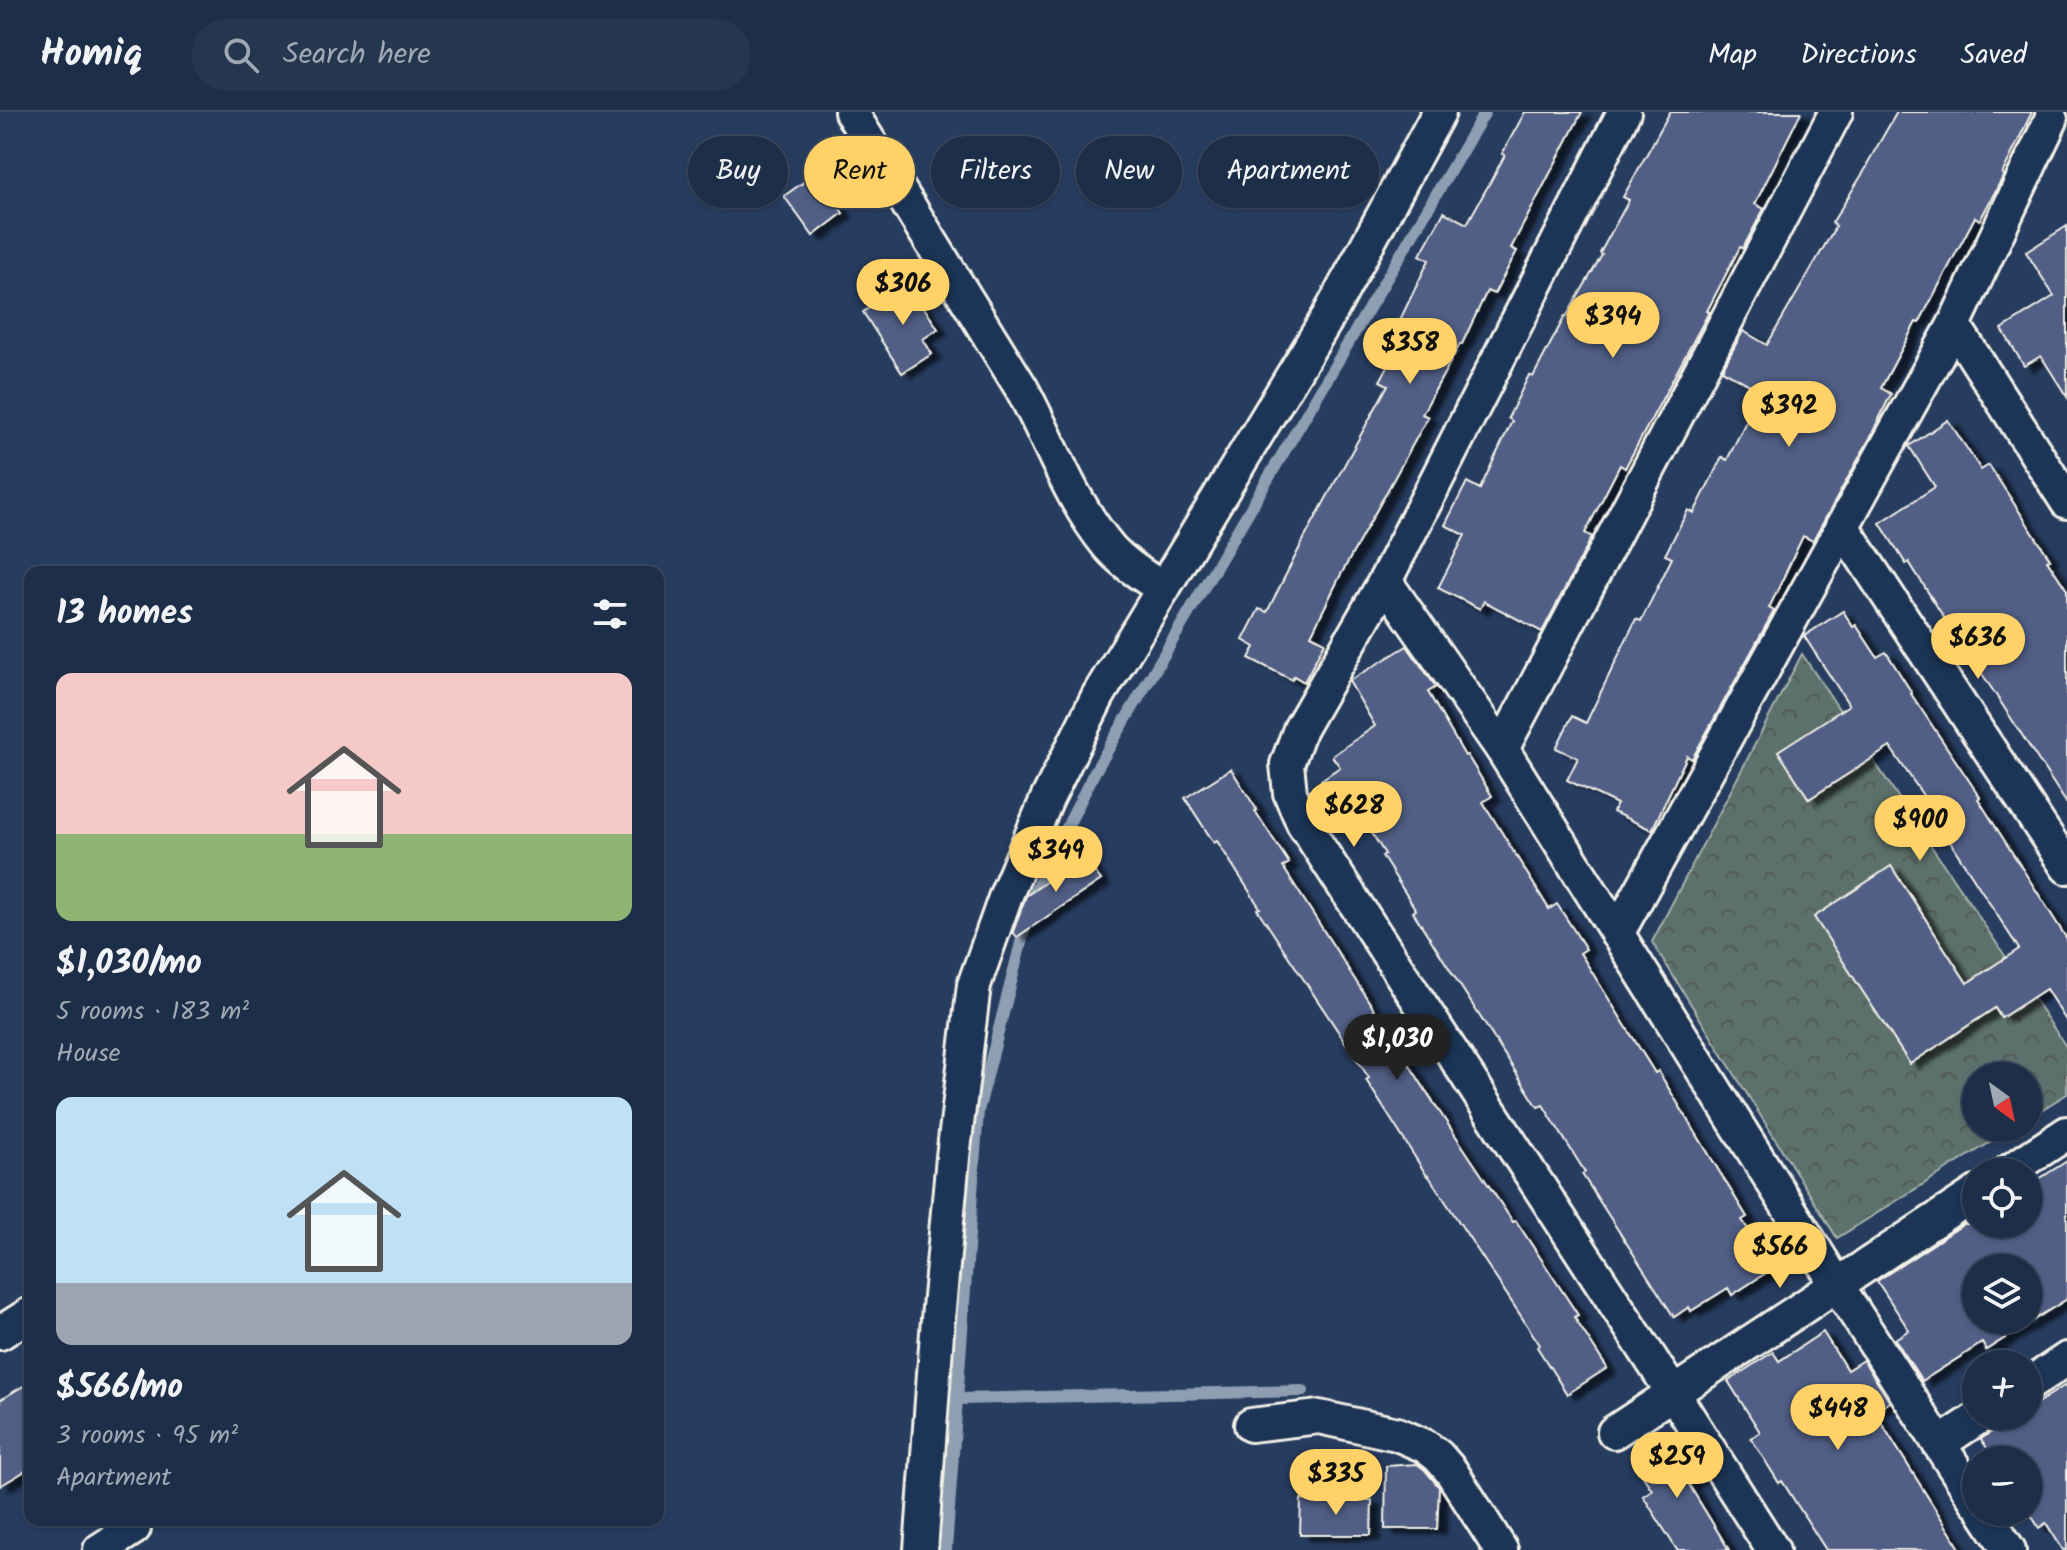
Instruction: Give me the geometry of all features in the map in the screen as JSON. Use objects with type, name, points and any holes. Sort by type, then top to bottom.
[{"type":"street","points":[[851,112],[1022,389],[1090,521],[1110,548],[1163,589]]},
{"type":"street","points":[[921,1550],[947,1216],[974,985],[1006,895],[1047,799],[1098,696],[1328,317],[1439,112]]},
{"type":"street","points":[[1624,112],[1385,581],[1300,729],[1287,764],[1290,793],[1303,823],[1773,1550]]},
{"type":"street","points":[[1502,749],[1836,112]]},
{"type":"street","points":[[1617,934],[1954,325],[2054,126]]},
{"type":"street","points":[[1954,325],[2067,502]]},
{"type":"street","points":[[1842,526],[2067,867]]},
{"type":"street","points":[[1385,581],[1502,749],[1962,1479]]},
{"type":"street","points":[[2029,1158],[2067,1133]]},
{"type":"street","points":[[1614,1432],[1962,1202]]},
{"type":"street","points":[[0,1333],[24,1318]]},
{"type":"street","points":[[2042,1376],[2067,1359]]},
{"type":"street","points":[[1251,1425],[1319,1417],[1397,1434],[1425,1446],[1451,1471],[1501,1550]]},
{"type":"street","points":[[1939,1444],[1962,1429]]},
{"type":"street","points":[[1993,1526],[2009,1550]]},
{"type":"street","points":[[100,1550],[134,1528]]},
{"type":"green space","points":[[1802,654],[2067,1048],[2067,1094],[2042,1109],[2042,1062],[1962,1062],[1962,1142],[1991,1142],[1837,1238],[1652,942]]},
{"type":"building","points":[[1525,112],[1582,112],[1511,248],[1517,251],[1494,294],[1487,291],[1462,344],[1422,414],[1428,417],[1311,635],[1325,642],[1304,682],[1294,676],[1292,680],[1249,658],[1255,647],[1243,640],[1259,609],[1267,612],[1388,385],[1380,381],[1407,331],[1397,326],[1429,260],[1420,255],[1444,212],[1467,224]]},
{"type":"building","points":[[1670,112],[1801,112],[1755,204],[1764,209],[1743,248],[1740,247],[1709,312],[1625,468],[1620,465],[1585,533],[1592,537],[1542,632],[1484,601],[1480,609],[1438,588],[1465,535],[1445,525],[1467,482],[1480,489],[1512,421],[1508,418],[1529,375],[1533,377],[1602,255],[1600,253],[1629,200],[1623,197]]},
{"type":"building","points":[[1897,112],[2032,112],[1980,220],[1975,217],[1881,388],[1891,394],[1870,438],[1813,541],[1803,536],[1769,608],[1774,611],[1692,759],[1687,756],[1652,830],[1613,812],[1617,804],[1567,780],[1578,758],[1556,748],[1572,716],[1586,723],[1636,619],[1641,621],[1672,558],[1665,555],[1688,510],[1694,513],[1722,457],[1727,460],[1761,391],[1722,370],[1743,331],[1767,345],[1836,226],[1832,223]]},
{"type":"building","points":[[804,182],[804,208],[839,208],[843,213],[813,236],[788,202],[788,193]]},
{"type":"building","points":[[2067,226],[2067,397],[2041,356],[2024,366],[2002,329],[2054,296],[2026,252]]},
{"type":"building","points":[[908,283],[938,329],[923,339],[932,354],[902,373],[863,312]]},
{"type":"building","points":[[1948,420],[1981,470],[1989,465],[2067,590],[2067,804],[1909,562],[1906,564],[1880,523],[1935,487],[1909,446]]},
{"type":"building","points":[[1843,611],[1877,657],[1886,652],[2067,939],[2067,1022],[2046,989],[2001,1018],[1995,1008],[1910,1064],[1814,917],[1891,866],[1967,983],[2019,949],[1945,834],[1948,832],[1890,747],[1809,799],[1778,751],[1849,705],[1804,636]]},
{"type":"building","points":[[1407,646],[1436,687],[1428,692],[1492,796],[1483,802],[1549,909],[1557,904],[1586,949],[1580,953],[1655,1073],[1658,1071],[1747,1217],[1742,1220],[1763,1252],[1759,1255],[1769,1271],[1732,1295],[1728,1288],[1691,1311],[1689,1307],[1674,1317],[1582,1174],[1585,1172],[1543,1105],[1538,1107],[1413,912],[1416,910],[1382,856],[1385,854],[1350,799],[1339,807],[1321,780],[1340,767],[1332,756],[1375,726],[1349,681]]},
{"type":"building","points":[[1231,769],[1289,863],[1283,867],[1437,1108],[1578,1315],[1574,1317],[1607,1368],[1567,1394],[1537,1347],[1540,1345],[1366,1080],[1369,1078],[1257,909],[1260,908],[1217,841],[1214,843],[1185,798]]},
{"type":"building","points":[[1083,856],[1101,880],[1017,937],[1013,932],[1026,896]]},
{"type":"building","points":[[2067,1161],[2067,1299],[2042,1315],[2042,1254],[1962,1254],[1962,1334],[2011,1334],[1986,1350],[1982,1343],[1971,1350],[1962,1350],[1962,1356],[1922,1381],[1895,1339],[1909,1330],[1877,1281],[1962,1225],[1962,1238],[2042,1238],[2042,1177]]},
{"type":"building","points":[[1823,1332],[1847,1370],[1863,1360],[1890,1402],[1874,1411],[1961,1550],[1826,1550],[1782,1481],[1779,1483],[1751,1438],[1760,1432],[1728,1381],[1773,1352],[1779,1361]]},
{"type":"building","points":[[2067,1384],[2067,1550],[2063,1550],[2046,1523],[2042,1526],[2042,1446],[1986,1446],[1981,1439],[1995,1430],[2042,1430],[2042,1400]]},
{"type":"building","points":[[24,1386],[24,1472],[0,1486],[0,1400]]},
{"type":"building","points":[[1671,1437],[1696,1477],[1688,1483],[1729,1550],[1677,1550],[1643,1496],[1652,1490],[1633,1461]]},
{"type":"building","points":[[1417,1464],[1439,1487],[1437,1529],[1385,1529],[1386,1466]]},
{"type":"building","points":[[1301,1499],[1372,1500],[1371,1535],[1300,1535]]},
{"type":"waterway","points":[[946,1550],[978,1111],[1033,896],[1094,773],[1485,112]]},
{"type":"waterway","points":[[958,1399],[1303,1391]]}]
